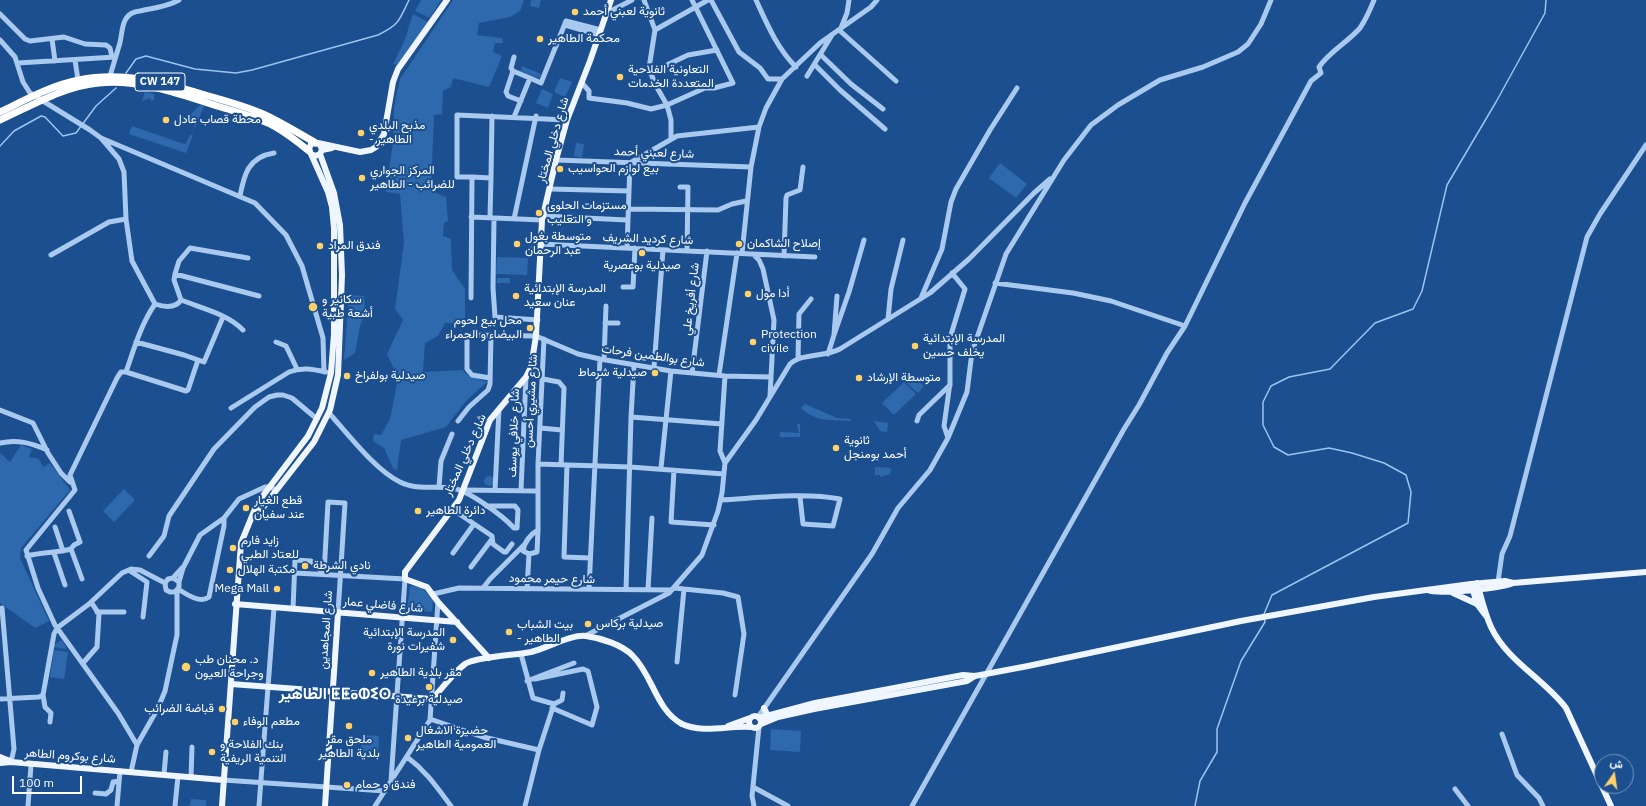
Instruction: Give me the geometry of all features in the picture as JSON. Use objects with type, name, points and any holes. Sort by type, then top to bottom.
[{"type":"highway","name":"CW 147","points":[[0,112],[34,96],[78,80],[110,76],[141,78],[250,108],[317,143]]},
{"type":"highway","name":"CW 147","points":[[0,120],[80,86],[105,83],[136,84],[181,95],[259,119],[276,127],[310,152]]},
{"type":"main road","points":[[337,148],[330,149],[322,155],[316,156],[310,152],[311,144],[317,143],[337,148],[366,151],[376,147],[382,140],[393,82],[398,69],[447,0]]},
{"type":"main road","name":"شارع دخلي المختار","points":[[405,579],[407,568],[452,509],[463,490],[490,420],[526,377],[534,356],[538,320],[540,244],[543,218],[567,120],[582,83],[610,1]]},
{"type":"main road","points":[[317,143],[322,155]]},
{"type":"main road","points":[[322,155],[330,149]]},
{"type":"main road","name":"CW 147","points":[[222,806],[240,548],[254,516],[318,419],[326,396],[331,373],[334,334],[334,228],[332,207],[328,192],[310,152]]},
{"type":"main road","name":"CW 147","points":[[273,488],[310,448],[328,413],[335,392],[339,362],[342,250],[338,210],[322,155]]},
{"type":"main road","points":[[1428,590],[1433,592],[1448,592],[1498,582],[1513,583],[1646,572]]},
{"type":"main road","points":[[405,579],[424,585],[489,658]]},
{"type":"main road","points":[[231,684],[432,699],[466,663],[489,658],[521,654],[585,636],[620,646],[633,655],[643,667],[663,706],[676,720],[688,726],[701,729],[757,724],[778,717],[814,709],[967,681],[975,676],[986,673],[1121,648],[1279,614],[1434,588],[1506,586],[1513,583]]},
{"type":"main road","points":[[1475,586],[1477,604]]},
{"type":"main road","points":[[1475,586],[1491,628],[1511,656],[1556,694],[1566,708],[1611,806]]},
{"type":"main road","points":[[1448,592],[1463,596],[1477,604],[1488,617]]},
{"type":"main road","name":"شارع فاضلي عمار","points":[[235,604],[457,622]]},
{"type":"main road","name":"شارع المجاهدين","points":[[326,806],[338,613]]},
{"type":"main road","points":[[757,724],[768,716],[815,703],[963,675],[975,676]]},
{"type":"main road","points":[[764,708],[768,716]]},
{"type":"main road","points":[[727,726],[750,718],[757,724]]},
{"type":"main road","points":[[0,757],[11,762]]},
{"type":"main road","points":[[0,763],[11,762]]},
{"type":"main road","name":"شارع بوكروم الطاهر","points":[[11,762],[31,765],[164,774],[223,780]]},
{"type":"street","points":[[110,76],[113,57],[119,46],[124,21],[128,16],[132,12],[161,8],[179,0]]},
{"type":"street","points":[[605,14],[632,0]]},
{"type":"street","points":[[644,0],[655,30],[649,68],[650,73],[668,105],[671,120],[671,138]]},
{"type":"street","points":[[582,83],[589,91],[590,98],[627,103],[648,109],[668,105],[705,88],[714,88],[733,83],[692,0]]},
{"type":"street","points":[[655,30],[708,0]]},
{"type":"street","points":[[712,0],[739,52],[760,68],[768,79],[782,79]]},
{"type":"street","points":[[756,0],[767,25],[783,54],[796,67]]},
{"type":"street","points":[[840,29],[847,13],[849,0]]},
{"type":"street","points":[[585,636],[673,589],[702,555],[714,525],[721,500],[725,463],[720,451],[722,424],[722,375],[751,167],[760,127],[766,108],[782,79],[820,43],[871,7],[877,0]]},
{"type":"street","points":[[749,806],[753,787],[757,724],[764,708],[872,554],[898,508],[930,470],[948,438],[967,392],[972,352],[1006,254],[1054,176],[1091,125],[1118,105],[1160,80],[1203,67],[1238,52],[1248,44],[1261,24],[1271,0]]},
{"type":"street","points":[[912,806],[1166,353],[1185,326],[1272,151],[1311,81],[1321,73],[1319,67],[1324,59],[1359,28],[1367,17],[1374,0]]},
{"type":"street","points":[[610,1],[617,8]]},
{"type":"street","points":[[0,14],[25,39],[30,41],[64,37],[85,44],[106,45],[110,48],[113,57]]},
{"type":"street","points":[[514,57],[510,68],[513,71],[541,83],[550,65],[565,25],[600,32]]},
{"type":"street","points":[[840,29],[896,81]]},
{"type":"street","points":[[807,76],[821,55],[832,34]]},
{"type":"street","points":[[52,39],[55,61]]},
{"type":"street","points":[[0,40],[18,63],[26,89],[34,96],[78,122],[101,138],[119,159],[123,167],[126,219],[132,260],[155,304],[167,307],[178,304],[181,300]]},
{"type":"street","points":[[650,73],[688,55],[718,50]]},
{"type":"street","points":[[821,55],[851,84],[883,109]]},
{"type":"street","points":[[18,63],[113,57]]},
{"type":"street","points":[[75,60],[78,80]]},
{"type":"street","points":[[814,65],[885,129]]},
{"type":"street","points":[[513,71],[506,92],[508,96],[521,101]]},
{"type":"street","points":[[514,117],[530,78]]},
{"type":"street","points":[[921,298],[942,249],[951,202],[958,185],[1017,88]]},
{"type":"street","points":[[491,178],[457,177],[457,115],[536,117],[567,120]]},
{"type":"street","points":[[492,116],[491,178],[495,317],[538,320]]},
{"type":"street","points":[[514,219],[536,117]]},
{"type":"street","points":[[627,248],[630,163],[671,138],[683,135],[760,127]]},
{"type":"street","points":[[101,138],[255,203],[286,235],[302,266],[323,338],[324,372]]},
{"type":"street","points":[[1498,582],[1502,554],[1510,536],[1587,237],[1600,214],[1646,145]]},
{"type":"street","points":[[240,196],[247,168],[257,160],[274,153]]},
{"type":"street","name":"شارع لعبني أحمد","points":[[556,160],[751,167]]},
{"type":"street","points":[[784,256],[786,198],[787,195],[800,190],[803,167]]},
{"type":"street","points":[[725,463],[770,397],[790,364],[798,359],[828,354],[840,349],[921,298],[969,259],[1034,193],[1054,176]]},
{"type":"street","points":[[471,298],[472,177]]},
{"type":"street","points":[[680,187],[688,187],[687,250]]},
{"type":"street","points":[[550,189],[629,191]]},
{"type":"street","points":[[628,209],[688,211],[718,210],[732,204],[746,201]]},
{"type":"street","points":[[471,217],[628,220]]},
{"type":"street","points":[[51,255],[109,222],[126,219]]},
{"type":"street","points":[[828,354],[849,292],[864,240]]},
{"type":"street","points":[[888,319],[891,288],[903,240]]},
{"type":"street","name":"شارع كرديد الشريف","points":[[540,244],[815,257]]},
{"type":"street","points":[[244,330],[239,325],[223,317],[181,300],[174,280],[179,261],[190,248],[248,258]]},
{"type":"street","points":[[623,286],[633,287],[634,248]]},
{"type":"street","points":[[654,367],[663,250]]},
{"type":"street","name":"شارع أفريخ علي","points":[[692,373],[707,251]]},
{"type":"street","points":[[754,255],[759,260],[762,269],[774,320],[770,397]]},
{"type":"street","points":[[948,438],[944,426],[950,385],[950,338],[965,289],[952,273]]},
{"type":"street","points":[[175,274],[259,296]]},
{"type":"street","points":[[995,283],[1041,288],[1096,298],[1148,313],[1185,326]]},
{"type":"street","points":[[834,335],[837,296]]},
{"type":"street","points":[[798,359],[799,314],[812,299]]},
{"type":"street","points":[[126,372],[136,342],[149,312],[155,304]]},
{"type":"street","points":[[588,589],[594,465],[606,306]]},
{"type":"street","points":[[136,342],[206,361],[223,317]]},
{"type":"street","points":[[605,323],[618,323]]},
{"type":"street","name":"شارع بوالطمين فرحات","points":[[490,378],[472,374],[467,369],[467,335],[536,336],[578,354],[602,360],[654,367],[671,371],[770,377]]},
{"type":"street","points":[[458,421],[469,407],[488,390],[490,384],[491,335]]},
{"type":"street","name":"شارع مشيري أحسن","points":[[529,554],[536,552],[538,530],[538,464],[544,339]]},
{"type":"street","points":[[276,342],[286,346],[297,369]]},
{"type":"street","points":[[137,745],[118,713],[57,628],[38,588],[26,550],[75,490],[71,482],[70,475],[121,372],[126,372],[186,391],[188,390],[198,360]]},
{"type":"street","points":[[626,590],[634,365]]},
{"type":"street","points":[[231,408],[289,372],[297,369],[309,369],[331,373]]},
{"type":"street","points":[[661,468],[671,371]]},
{"type":"street","name":"شارع خلافي يوسف","points":[[522,490],[526,377]]},
{"type":"street","points":[[543,379],[559,382],[564,388],[562,430],[564,465],[564,557],[590,558]]},
{"type":"street","points":[[917,421],[919,415],[950,385]]},
{"type":"street","points":[[148,556],[164,536],[169,516],[214,449],[255,407],[269,397],[277,394],[283,395],[292,398],[318,419]]},
{"type":"street","points":[[495,490],[499,409]]},
{"type":"street","points":[[0,410],[30,420],[36,426],[47,450],[61,473],[71,482]]},
{"type":"street","points":[[328,413],[351,438],[394,479],[407,485],[478,491],[538,491]]},
{"type":"street","points":[[631,417],[666,418],[722,424]]},
{"type":"street","points":[[540,428],[562,430]]},
{"type":"street","points":[[439,487],[441,460],[452,434]]},
{"type":"street","points":[[0,443],[8,441],[28,442],[47,450]]},
{"type":"street","points":[[538,464],[661,468],[724,474]]},
{"type":"street","points":[[674,470],[671,522],[714,525]]},
{"type":"street","points":[[131,772],[137,745],[158,708],[165,691],[177,635],[178,582],[183,568],[200,534],[224,518],[239,499],[259,489],[273,488]]},
{"type":"street","points":[[463,490],[478,501],[486,506],[504,517],[514,528],[517,528],[518,510],[515,506],[486,506]]},
{"type":"street","points":[[478,491],[478,501]]},
{"type":"street","points":[[721,500],[800,497],[840,499],[833,526],[802,524],[800,497]]},
{"type":"street","name":"شارع المجاهدين","points":[[324,574],[328,502],[345,503],[338,613]]},
{"type":"street","points":[[452,509],[492,536],[493,544],[504,552],[506,552],[512,544]]},
{"type":"street","points":[[27,556],[42,552],[54,553],[71,549],[81,541],[69,511]]},
{"type":"street","points":[[170,592],[177,590],[200,600],[205,600],[209,597],[224,526],[224,518]]},
{"type":"street","points":[[648,590],[652,518]]},
{"type":"street","points":[[454,553],[474,524]]},
{"type":"street","points":[[55,527],[63,551]]},
{"type":"street","points":[[483,588],[538,530]]},
{"type":"street","points":[[471,567],[492,539]]},
{"type":"street","points":[[524,545],[523,551],[529,554],[527,589]]},
{"type":"street","points":[[71,549],[82,579]]},
{"type":"street","points":[[54,553],[65,585]]},
{"type":"street","points":[[293,609],[295,574],[293,573],[295,560],[311,562],[324,574]]},
{"type":"street","points":[[165,583],[168,579],[173,578],[183,568]]},
{"type":"street","points":[[50,722],[51,713],[45,707],[43,695],[54,634],[57,628],[91,602],[122,573],[129,570],[140,570],[165,583]]},
{"type":"street","points":[[129,570],[147,582],[143,617]]},
{"type":"street","points":[[295,574],[324,574],[405,579]]},
{"type":"street","points":[[173,578],[178,582]]},
{"type":"street","name":"شارع دخلي المختار","points":[[385,791],[394,772],[396,696],[405,579]]},
{"type":"street","points":[[165,583],[166,590],[170,592],[177,607]]},
{"type":"street","name":"شارع حيمر محمود","points":[[433,594],[459,588],[626,590],[684,589],[724,593],[738,597],[744,634],[735,695]]},
{"type":"street","points":[[677,662],[684,589]]},
{"type":"street","points":[[83,663],[97,647],[99,614],[91,602]]},
{"type":"street","points":[[394,772],[407,757],[427,727],[430,719],[438,602]]},
{"type":"street","points":[[2,608],[14,749],[11,762]]},
{"type":"street","points":[[259,806],[274,608]]},
{"type":"street","points":[[97,612],[124,612]]},
{"type":"street","points":[[521,654],[527,681],[533,698],[592,725],[597,707],[588,671],[583,669],[527,681]]},
{"type":"street","points":[[535,679],[546,673],[574,663]]},
{"type":"street","points":[[525,806],[539,750],[553,706],[562,700],[563,693]]},
{"type":"street","points":[[0,699],[39,697],[43,695]]},
{"type":"street","points":[[430,719],[483,737],[539,750]]},
{"type":"street","points":[[1502,734],[1517,775],[1539,798],[1543,806]]},
{"type":"street","points":[[191,777],[192,747]]},
{"type":"street","points":[[164,774],[166,752]]},
{"type":"street","points":[[407,757],[422,768],[451,806]]},
{"type":"street","points":[[28,806],[31,765]]},
{"type":"street","points":[[117,806],[120,771]]},
{"type":"street","points":[[175,806],[178,776]]},
{"type":"street","points":[[223,780],[385,791]]},
{"type":"street","points":[[95,793],[106,794],[111,790],[113,782],[119,781]]},
{"type":"street","points":[[753,787],[788,806]]},
{"type":"street","points":[[1455,789],[1468,806]]},
{"type":"street","points":[[375,806],[385,791]]},
{"type":"street","points":[[752,796],[754,806]]},
{"type":"shaded area","points":[[421,0],[441,0],[430,18],[415,11]]},
{"type":"shaded area","points":[[453,0],[524,0],[520,11],[510,17],[479,23],[477,35],[502,38],[503,43],[495,43],[493,52],[502,56],[489,87],[453,78],[451,87],[443,91],[442,114],[434,115],[431,191],[446,197],[448,221],[444,223],[443,236],[451,239],[452,270],[465,289],[465,323],[445,323],[438,336],[425,343],[423,372],[462,370],[469,376],[487,382],[466,401],[446,427],[401,440],[397,470],[393,468],[384,448],[373,441],[374,434],[381,435],[390,419],[398,378],[387,354],[403,320],[395,309],[404,243],[400,194],[386,192],[393,142],[394,107],[400,79]]},
{"type":"shaded area","points":[[531,0],[541,0],[539,8],[530,6]]},
{"type":"shaded area","points":[[413,14],[428,22],[397,65],[393,64],[404,42]]},
{"type":"shaded area","points":[[522,66],[541,74],[539,78],[521,71]]},
{"type":"shaded area","points":[[560,78],[572,82],[565,97],[554,92]]},
{"type":"shaded area","points":[[542,89],[553,94],[548,108],[536,103]]},
{"type":"shaded area","points":[[145,92],[154,94],[154,100],[151,101],[150,98],[142,101]]},
{"type":"shaded area","points":[[200,105],[204,106],[195,128],[194,124],[190,124],[190,115]]},
{"type":"shaded area","points":[[132,126],[184,144],[190,135],[193,135],[186,153],[129,134]]},
{"type":"shaded area","points":[[576,143],[584,144],[582,158],[574,156]]},
{"type":"shaded area","points":[[1000,163],[1027,184],[1016,198],[989,178]]},
{"type":"shaded area","points":[[532,242],[537,242],[536,255],[529,255],[529,246],[532,246]]},
{"type":"shaded area","points":[[497,257],[528,258],[527,275],[496,274]]},
{"type":"shaded area","points":[[497,278],[510,278],[510,283],[497,283]]},
{"type":"shaded area","points":[[349,295],[364,296],[365,313],[360,326],[355,353],[344,360]]},
{"type":"shaded area","points":[[910,374],[924,386],[918,393],[904,381]]},
{"type":"shaded area","points":[[904,382],[916,394],[894,415],[882,403]]},
{"type":"shaded area","points":[[805,404],[837,418],[851,419],[851,421],[831,420],[812,416],[801,408]]},
{"type":"shaded area","points":[[874,421],[888,423],[887,432],[880,431]]},
{"type":"shaded area","points":[[797,424],[800,424],[800,437],[780,437],[780,432],[799,433]]},
{"type":"shaded area","points":[[21,445],[32,449],[29,457],[39,459],[43,467],[50,463],[70,490],[21,548],[20,558],[49,621],[35,628],[0,603],[0,453],[10,462]]},
{"type":"shaded area","points":[[875,467],[891,468],[890,474],[880,477],[880,475],[875,475]]},
{"type":"shaded area","points":[[489,476],[494,481],[489,486],[484,481]]},
{"type":"shaded area","points":[[124,489],[135,500],[114,522],[103,511]]},
{"type":"shaded area","points":[[410,586],[421,587],[433,599],[432,612],[407,610]]},
{"type":"shaded area","points":[[62,640],[67,649],[53,647],[54,645]]},
{"type":"shaded area","points":[[54,650],[68,652],[64,679],[50,677]]},
{"type":"shaded area","points":[[771,729],[801,731],[800,752],[770,750]]},
{"type":"shaded area","points":[[362,735],[379,736],[378,757],[360,756]]},
{"type":"shaded area","points":[[191,799],[206,800],[206,806],[185,806],[190,805]]},
{"type":"waterway","points":[[126,73],[136,59],[146,56],[195,69],[236,73],[252,70],[378,35],[398,22],[409,0]]},
{"type":"waterway","points":[[1264,614],[1272,595],[1408,523],[1411,492],[1406,475],[1384,463],[1352,453],[1329,448],[1288,455],[1274,447],[1263,425],[1263,402],[1271,386],[1289,377],[1330,369],[1375,323],[1413,309],[1422,291],[1447,185],[1496,102],[1545,13],[1546,0]]},
{"type":"waterway","points":[[0,146],[14,131],[41,116],[45,117],[63,136],[76,133],[96,106],[116,88]]},
{"type":"waterway","points":[[1195,806],[1200,781],[1217,752],[1217,729],[1241,661],[1265,622],[1264,618]]},
{"type":"place","name":"ثانوية لعبني أحمد","points":[[575,12]]},
{"type":"place","name":"محكمة الطاهير","points":[[540,39]]},
{"type":"place","name":"التعاونية الفلاحية المتعددة الخدمات","points":[[620,77]]},
{"type":"place","name":"محطة قصاب عادل","points":[[166,120]]},
{"type":"place","name":"مذبح البلدي - الطاهير","points":[[361,133]]},
{"type":"place","name":"بيع لوازم الحواسيب","points":[[560,169]]},
{"type":"place","name":"المركز الجواري للضرائب - الطاهير","points":[[362,178]]},
{"type":"place","name":"مستزمات الحلوى و التعليب","points":[[539,213]]},
{"type":"place","name":"متوسطة بغول عبد الرحمان","points":[[517,244]]},
{"type":"place","name":"إصلاح الشاكمان","points":[[739,244]]},
{"type":"place","name":"فندق المراد","points":[[320,246]]},
{"type":"place","name":"صيدلية بوعصرية","points":[[642,253]]},
{"type":"place","name":"أدا مول","points":[[748,294]]},
{"type":"place","name":"المدرسة الإبتدائية عنان سعيد","points":[[516,296]]},
{"type":"place","name":"سكانير و أشعة طبية","points":[[313,307]]},
{"type":"place","name":"محل بيع لحوم البيضاء و الحمراء","points":[[530,328]]},
{"type":"place","name":"Protection civile","points":[[753,342]]},
{"type":"place","name":"المدرسة الإبتدائية يخلف حسين","points":[[915,346]]},
{"type":"place","name":"صيدلية شرماط","points":[[655,373]]},
{"type":"place","name":"صيدلية بولفراخ","points":[[347,376]]},
{"type":"place","name":"متوسطة الإرشاد","points":[[859,378]]},
{"type":"place","name":"ثانوية أحمد بومنجل","points":[[836,448]]},
{"type":"place","name":"قطع الغيار عند سفيان","points":[[246,508]]},
{"type":"place","name":"دائرة الطاهير","points":[[418,511]]},
{"type":"place","name":"زايد فارم للعتاد الطبي","points":[[233,548]]},
{"type":"place","name":"نادي الشرطة","points":[[305,566]]},
{"type":"place","name":"مكتبة الهلال","points":[[230,570]]},
{"type":"place","name":"Mega Mall","points":[[277,589]]},
{"type":"place","name":"صيدلية بركاس","points":[[588,624]]},
{"type":"place","name":"بيت الشباب - الطاهير","points":[[509,632]]},
{"type":"place","name":"المدرسة الإبتدائية شفيرات نورة","points":[[453,640]]},
{"type":"place","name":"د. محنان طب وجراحة العيون","points":[[186,667]]},
{"type":"place","name":"مقر بلدية الطاهير","points":[[372,673]]},
{"type":"place","name":"صيدلية برغيدة","points":[[429,687]]},
{"type":"place","name":"قباضة الضرائب","points":[[222,709]]},
{"type":"place","name":"مطعم الوفاء","points":[[235,722]]},
{"type":"place","name":"ملحق مقر بلدية الطاهير","points":[[349,726]]},
{"type":"place","name":"حضيرة الاشغال العمومية الطاهير","points":[[408,738]]},
{"type":"place","name":"بنك الفلاحة و التنمية الريفية","points":[[212,752]]},
{"type":"place","name":"فندق و حمام","points":[[347,785]]},
{"type":"district","name":"الطاهير ⵟⵟⴰⵀⵉⵔ","points":[[335,694]]}]
